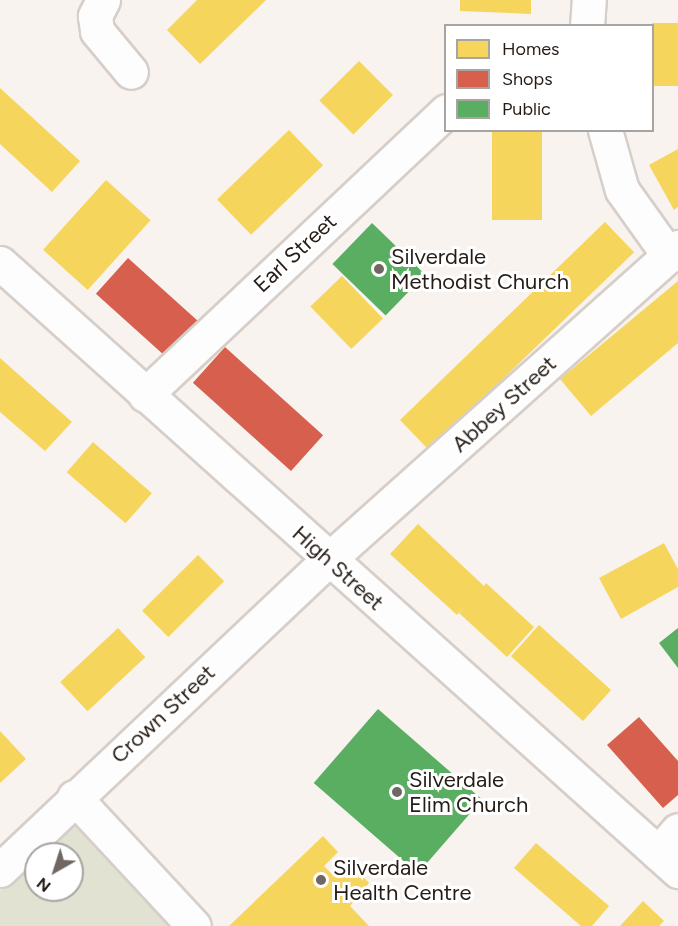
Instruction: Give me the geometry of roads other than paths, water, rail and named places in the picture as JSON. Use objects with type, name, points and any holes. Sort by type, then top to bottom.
[{"type":"street","points":[[102,0],[95,16],[98,31],[131,72]]},
{"type":"street","points":[[587,24],[589,0]]},
{"type":"street","name":"Earl Street","points":[[145,395],[444,113]]},
{"type":"street","points":[[606,132],[622,190],[674,251]]},
{"type":"street","name":"Abbey Street","points":[[328,560],[674,251]]},
{"type":"street","name":"High Street","points":[[0,263],[259,495],[328,560],[671,851]]},
{"type":"street","name":"Crown Street","points":[[0,870],[74,797],[328,560]]},
{"type":"street","points":[[74,797],[194,926]]},
{"type":"place","name":"Silverdale Methodist Church","points":[[379,269]]},
{"type":"place","name":"Silverdale Elim Church","points":[[397,792]]},
{"type":"place","name":"Silverdale Health Centre","points":[[321,880]]}]
